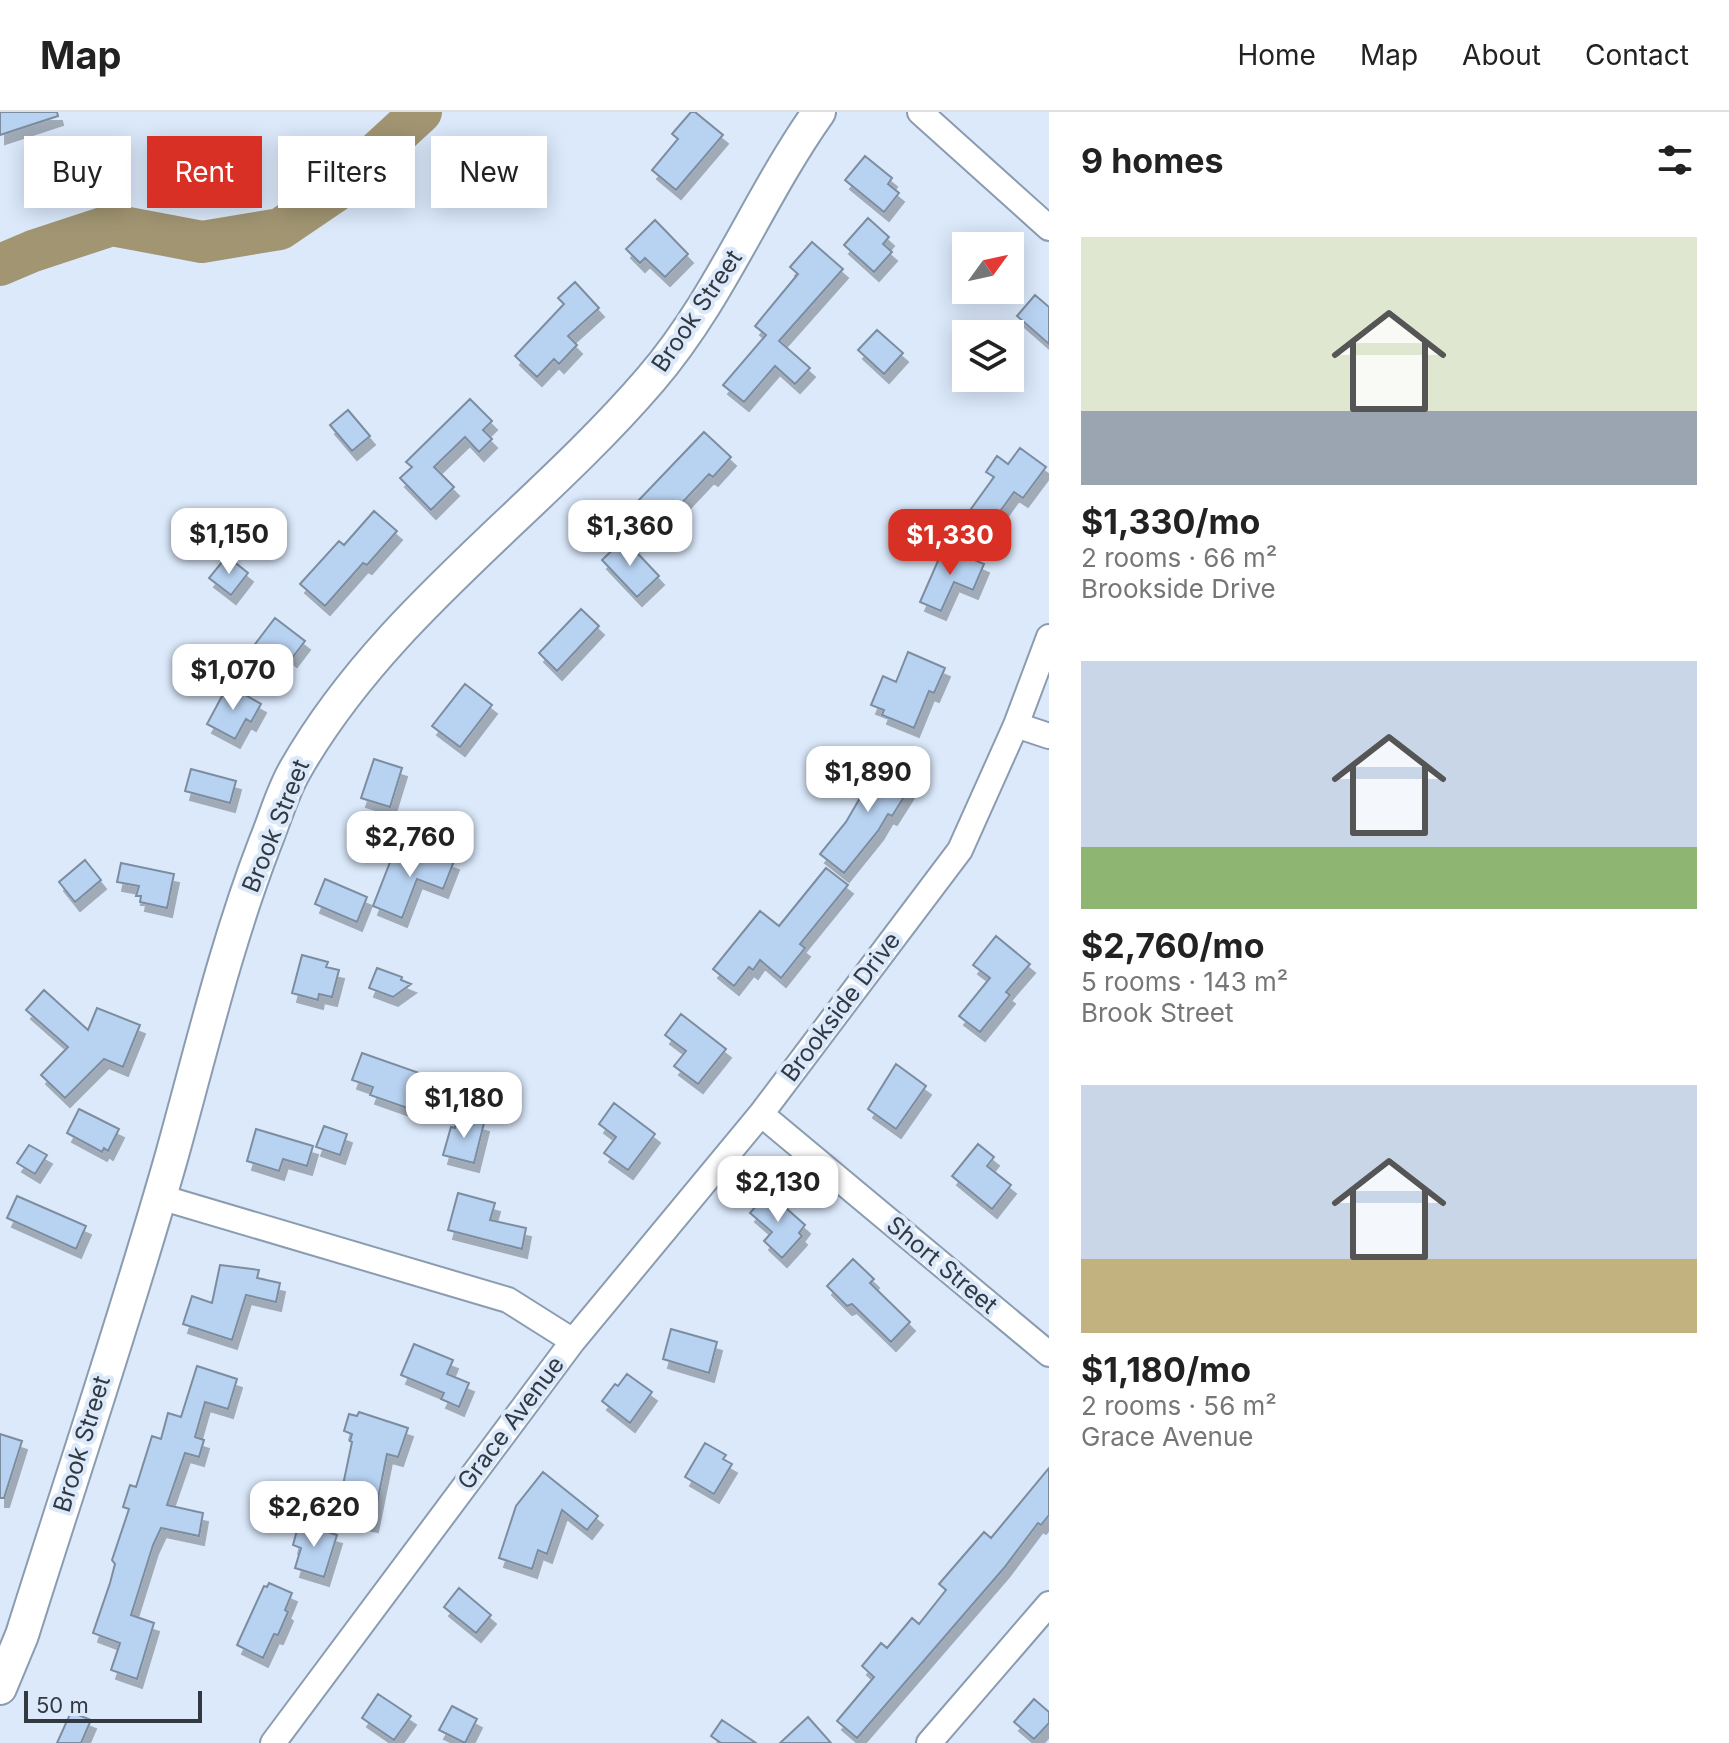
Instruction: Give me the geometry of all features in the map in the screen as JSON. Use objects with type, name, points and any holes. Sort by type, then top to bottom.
[{"type":"street","name":"Brook Street","points":[[0,1688],[22,1635],[160,1197],[247,895],[299,763],[354,683],[400,630],[651,380],[714,292],[819,112]]},
{"type":"street","points":[[920,112],[1049,228]]},
{"type":"street","name":"Brookside Drive","points":[[573,1341],[761,1114],[960,850],[1016,725],[1049,637]]},
{"type":"street","points":[[1016,725],[1049,736]]},
{"type":"street","name":"Short Street","points":[[761,1114],[1049,1354]]},
{"type":"street","name":"Grace Avenue","points":[[160,1197],[508,1300],[573,1341],[273,1743]]},
{"type":"street","points":[[929,1743],[1049,1604]]},
{"type":"building","points":[[0,112],[57,112],[58,116],[0,135]]},
{"type":"building","points":[[691,112],[723,135],[676,190],[652,170],[678,139],[672,134]]},
{"type":"building","points":[[865,156],[892,178],[888,184],[899,193],[884,212],[845,180]]},
{"type":"building","points":[[868,218],[889,237],[883,244],[892,252],[874,272],[844,245]]},
{"type":"building","points":[[655,220],[688,254],[665,277],[645,258],[640,263],[626,249]]},
{"type":"building","points":[[812,242],[843,269],[779,341],[810,368],[795,384],[775,366],[744,402],[723,385],[766,335],[755,326],[798,274],[790,267]]},
{"type":"building","points":[[575,282],[599,308],[568,336],[577,345],[559,364],[554,359],[537,377],[515,356],[564,304],[558,298]]},
{"type":"building","points":[[1035,295],[1049,307],[1049,344],[1024,320],[1017,316]]},
{"type":"building","points":[[877,330],[903,353],[884,374],[858,350]]},
{"type":"building","points":[[470,399],[492,421],[483,430],[492,439],[479,452],[465,437],[434,467],[454,487],[431,510],[400,478],[412,467],[406,462]]},
{"type":"building","points":[[348,410],[370,436],[352,451],[330,425]]},
{"type":"building","points":[[704,432],[731,457],[713,477],[709,474],[661,525],[637,502]]},
{"type":"building","points":[[1020,448],[1046,467],[1023,498],[1014,492],[988,528],[968,513],[994,477],[986,472],[997,456],[1008,464]]},
{"type":"building","points":[[374,511],[397,531],[325,606],[300,584],[339,541],[344,545]]},
{"type":"building","points":[[624,539],[659,576],[637,597],[602,560]]},
{"type":"building","points":[[944,547],[984,564],[973,590],[954,582],[941,611],[920,602]]},
{"type":"building","points":[[227,556],[248,573],[231,595],[209,578]]},
{"type":"building","points":[[581,609],[599,626],[557,671],[539,653]]},
{"type":"building","points":[[275,618],[305,641],[292,658],[287,654],[273,671],[249,652]]},
{"type":"building","points":[[908,652],[945,668],[934,693],[929,691],[914,728],[882,715],[884,710],[871,705],[883,676],[896,682]]},
{"type":"building","points":[[465,684],[492,705],[460,747],[432,726]]},
{"type":"building","points":[[228,685],[261,704],[251,722],[246,719],[235,739],[207,724]]},
{"type":"building","points":[[885,755],[909,769],[900,784],[909,789],[892,816],[888,814],[844,873],[820,854],[846,822]]},
{"type":"building","points":[[374,759],[402,768],[390,807],[361,798]]},
{"type":"building","points":[[191,769],[236,781],[230,803],[185,791]]},
{"type":"building","points":[[415,847],[454,861],[443,889],[417,879],[402,918],[373,906],[394,852],[411,858]]},
{"type":"building","points":[[85,860],[101,880],[75,902],[59,882]]},
{"type":"building","points":[[121,863],[174,874],[167,908],[140,902],[141,896],[136,896],[139,886],[117,882]]},
{"type":"building","points":[[826,868],[848,885],[800,944],[805,948],[781,978],[760,960],[753,970],[749,967],[734,986],[713,969],[760,911],[779,926]]},
{"type":"building","points":[[325,879],[367,897],[357,922],[315,904]]},
{"type":"building","points":[[996,936],[1030,964],[1006,992],[1010,995],[980,1032],[959,1016],[990,978],[973,965]]},
{"type":"building","points":[[302,955],[328,962],[326,967],[339,970],[332,997],[319,994],[318,1000],[292,993]]},
{"type":"building","points":[[377,968],[402,977],[401,980],[411,984],[393,997],[369,988]]},
{"type":"building","points":[[44,990],[88,1030],[97,1008],[140,1025],[123,1067],[104,1059],[65,1098],[41,1075],[68,1047],[26,1010]]},
{"type":"building","points":[[681,1014],[726,1049],[698,1084],[674,1066],[686,1051],[665,1035]]},
{"type":"building","points":[[362,1053],[425,1075],[413,1110],[370,1095],[373,1087],[352,1080]]},
{"type":"building","points":[[896,1064],[926,1086],[896,1129],[868,1109]]},
{"type":"building","points":[[614,1103],[655,1134],[628,1170],[604,1153],[616,1137],[599,1124]]},
{"type":"building","points":[[79,1109],[119,1129],[108,1151],[104,1148],[102,1152],[67,1133]]},
{"type":"building","points":[[458,1116],[484,1123],[474,1163],[443,1155],[451,1127],[455,1128]]},
{"type":"building","points":[[324,1126],[347,1134],[340,1155],[316,1147]]},
{"type":"building","points":[[256,1129],[313,1146],[307,1166],[283,1159],[279,1171],[247,1161]]},
{"type":"building","points":[[978,1144],[994,1157],[987,1166],[1011,1185],[992,1209],[952,1176]]},
{"type":"building","points":[[29,1145],[47,1155],[35,1174],[17,1163]]},
{"type":"building","points":[[768,1192],[805,1225],[799,1233],[802,1236],[782,1258],[764,1241],[772,1232],[750,1213]]},
{"type":"building","points":[[458,1193],[495,1203],[490,1220],[526,1228],[522,1249],[448,1230]]},
{"type":"building","points":[[17,1196],[86,1226],[76,1249],[7,1218]]},
{"type":"building","points":[[853,1259],[874,1279],[870,1283],[910,1322],[891,1342],[852,1304],[847,1306],[827,1286]]},
{"type":"building","points":[[220,1265],[259,1270],[257,1278],[280,1283],[276,1302],[246,1295],[232,1340],[183,1324],[192,1296],[212,1303]]},
{"type":"building","points":[[671,1329],[717,1342],[709,1373],[663,1359]]},
{"type":"building","points":[[414,1344],[453,1360],[447,1374],[469,1383],[459,1407],[441,1399],[444,1393],[401,1375]]},
{"type":"building","points":[[197,1366],[237,1379],[228,1409],[205,1402],[195,1437],[204,1440],[199,1457],[185,1453],[167,1505],[203,1513],[199,1536],[161,1528],[153,1545],[131,1615],[154,1623],[137,1679],[111,1670],[120,1643],[93,1633],[129,1509],[123,1507],[130,1485],[136,1487],[152,1436],[161,1439],[168,1413],[181,1417]]},
{"type":"building","points":[[627,1374],[652,1392],[630,1423],[602,1401]]},
{"type":"building","points":[[359,1412],[408,1428],[398,1457],[387,1454],[373,1523],[329,1514],[336,1483],[343,1485],[352,1442],[352,1434],[344,1431],[349,1414],[357,1416]]},
{"type":"building","points":[[0,1434],[22,1441],[4,1498],[0,1498]]},
{"type":"building","points":[[705,1443],[726,1455],[723,1459],[732,1464],[714,1494],[685,1477]]},
{"type":"building","points":[[1049,1468],[1049,1515],[1041,1525],[1038,1523],[1004,1568],[857,1738],[837,1721],[874,1677],[862,1666],[881,1643],[887,1648],[912,1618],[919,1624],[946,1590],[939,1584],[984,1532],[991,1538]]},
{"type":"building","points":[[543,1472],[598,1516],[587,1530],[562,1510],[547,1554],[538,1550],[532,1569],[499,1558],[516,1506]]},
{"type":"building","points":[[299,1523],[337,1535],[324,1577],[295,1568],[301,1548],[293,1545]]},
{"type":"building","points":[[269,1583],[292,1593],[278,1635],[274,1634],[263,1658],[237,1645],[264,1586],[267,1587]]},
{"type":"building","points":[[459,1588],[491,1615],[476,1633],[444,1607]]},
{"type":"building","points":[[378,1694],[411,1716],[394,1740],[362,1718]]},
{"type":"building","points":[[1034,1699],[1049,1712],[1049,1723],[1034,1739],[1014,1722]]},
{"type":"building","points":[[452,1706],[477,1719],[465,1743],[439,1730]]},
{"type":"building","points":[[71,1712],[91,1720],[81,1743],[57,1743]]},
{"type":"building","points":[[808,1717],[831,1743],[780,1743]]},
{"type":"building","points":[[722,1720],[756,1743],[721,1743],[711,1736]]},
{"type":"waterway","points":[[0,265],[112,225],[202,242],[280,229],[333,193],[421,112]]}]
